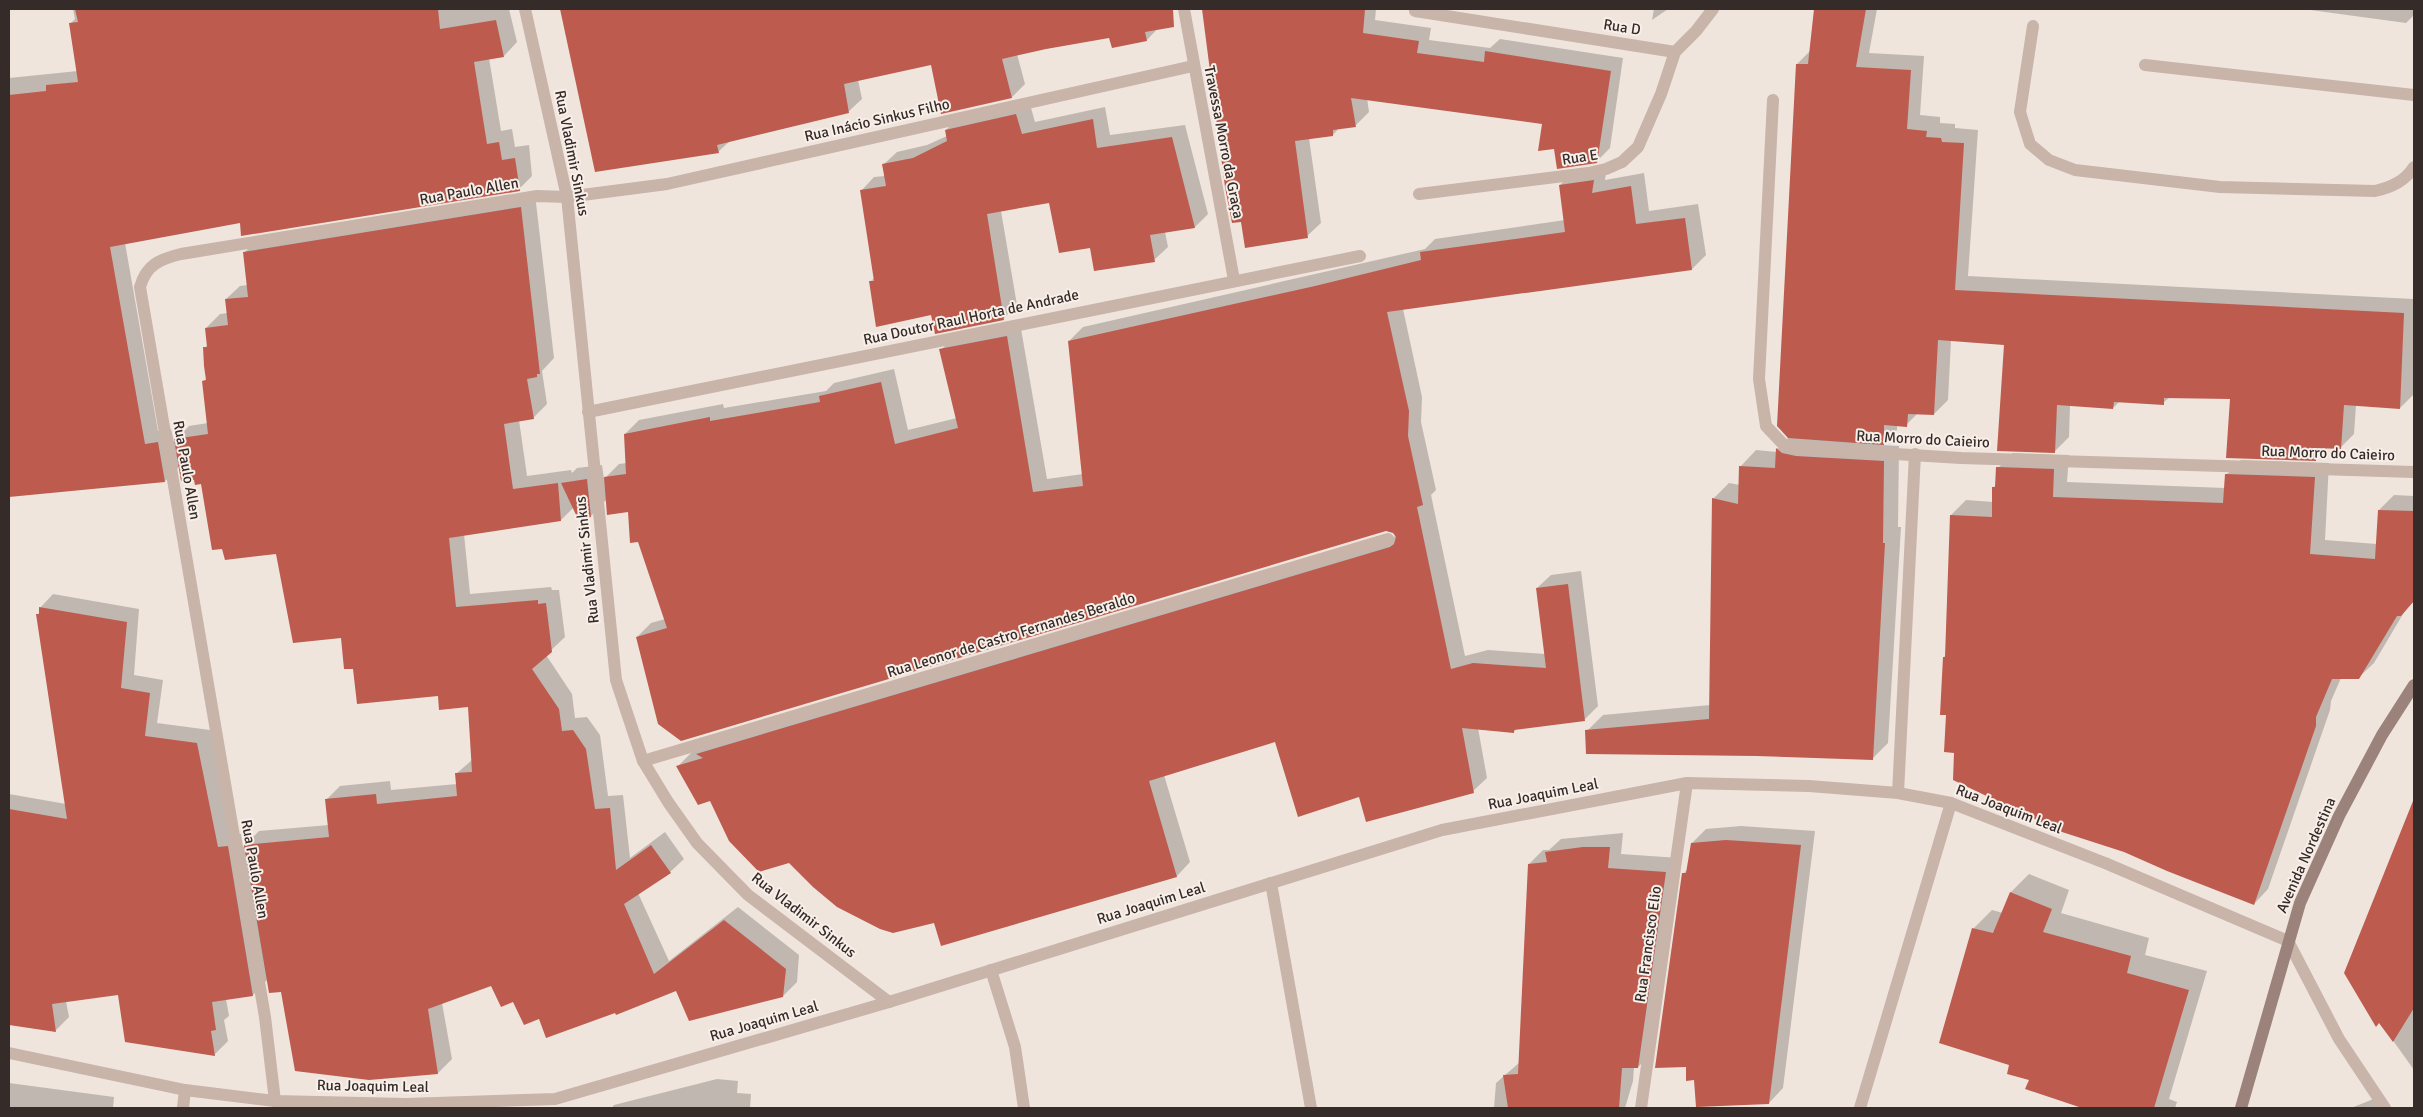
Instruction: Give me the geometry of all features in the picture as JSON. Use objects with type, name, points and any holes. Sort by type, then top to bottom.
[{"type":"main road","name":"Avenida Nordestina","points":[[2241,1108],[2300,903],[2339,816],[2382,734],[2414,685]]},
{"type":"street","name":"Rua Vladimir Sinkus","points":[[525,9],[567,197],[616,680],[643,761],[668,802],[697,843],[748,895],[889,1002]]},
{"type":"street","name":"Travessa Morro da Graça","points":[[1184,9],[1234,280]]},
{"type":"street","points":[[1675,52],[1696,31],[1713,9]]},
{"type":"street","name":"Rua D","points":[[1415,11],[1675,52]]},
{"type":"street","points":[[2033,26],[2020,112],[2030,144],[2049,160],[2075,170],[2220,187],[2375,191],[2389,188],[2403,180],[2414,166]]},
{"type":"street","name":"Rua E","points":[[1419,194],[1588,173],[1606,169],[1622,162],[1638,147],[1661,94],[1675,52]]},
{"type":"street","points":[[2145,65],[2414,95]]},
{"type":"street","name":"Rua Inácio Sinkus Filho","points":[[567,197],[667,184],[1193,66]]},
{"type":"street","name":"Rua Morro do Caieiro","points":[[1773,100],[1759,380],[1766,426],[1775,438],[1784,445],[1796,448],[1961,458],[2414,472]]},
{"type":"street","name":"Rua Paulo Allen","points":[[275,1101],[264,1017],[140,287],[142,279],[147,271],[162,258],[181,254],[537,196],[567,197]]},
{"type":"street","name":"Rua Doutor Raul Horta de Andrade","points":[[588,412],[1360,256]]},
{"type":"street","points":[[1898,793],[1915,454]]},
{"type":"street","name":"Rua Leonor de Castro Fernandes Beraldo","points":[[643,761],[1388,539]]},
{"type":"street","name":"Rua Joaquim Leal","points":[[9,1053],[185,1090],[275,1101],[406,1104],[555,1104],[1442,830],[1687,783],[1808,786],[1898,793],[1951,803],[2105,863],[2288,941]]},
{"type":"street","name":"Rua Francisco Elio","points":[[1641,1108],[1687,783]]},
{"type":"street","points":[[1860,1108],[1951,803]]},
{"type":"street","points":[[1271,883],[1312,1108]]},
{"type":"street","points":[[2288,941],[2339,1039],[2385,1108]]},
{"type":"street","points":[[991,970],[1015,1047],[1024,1108]]},
{"type":"street","points":[[183,1108],[185,1090]]},
{"type":"building","points":[[75,9],[438,9],[440,29],[496,20],[504,57],[474,62],[487,144],[499,142],[502,160],[515,158],[520,191],[241,236],[240,223],[110,247],[145,444],[158,442],[165,482],[9,497],[9,95],[46,91],[46,85],[78,82],[69,23],[78,22]]},
{"type":"building","points":[[560,9],[1173,9],[1174,27],[1145,32],[1147,41],[1112,48],[1109,38],[1002,59],[1012,98],[941,114],[931,65],[844,84],[849,113],[717,145],[719,153],[595,172]]},
{"type":"building","points":[[1202,9],[1365,9],[1363,33],[1419,41],[1417,53],[1484,62],[1485,51],[1611,71],[1597,163],[1557,169],[1554,149],[1538,151],[1542,124],[1351,98],[1356,127],[1333,130],[1333,136],[1295,141],[1308,238],[1245,248],[1241,222],[1232,223],[1225,187]]},
{"type":"building","points":[[1814,9],[1866,9],[1856,67],[1911,70],[1907,129],[1927,131],[1926,137],[1941,138],[1942,142],[1964,143],[1955,290],[2404,313],[2400,409],[2344,405],[2341,449],[2316,448],[2316,461],[2226,458],[2230,399],[2164,398],[2164,405],[2114,402],[2113,409],[2057,405],[2055,453],[1997,451],[2004,345],[1938,340],[1934,415],[1908,414],[1907,427],[1884,425],[1884,445],[1788,438],[1777,426],[1796,64],[1808,64]]},
{"type":"building","points":[[1016,114],[1022,134],[1093,119],[1097,148],[1172,137],[1195,228],[1150,235],[1155,262],[1094,271],[1090,248],[1059,253],[1049,203],[987,214],[1004,320],[935,334],[931,315],[876,327],[869,281],[874,281],[860,190],[886,186],[882,164],[913,158],[947,141],[945,130]]},
{"type":"building","points":[[1594,180],[1592,193],[1631,186],[1636,224],[1685,218],[1692,270],[1387,312],[1409,411],[1408,436],[1423,505],[1417,507],[1451,669],[1473,663],[1546,668],[1536,588],[1568,584],[1585,721],[1514,730],[1514,733],[1462,728],[1474,793],[1366,822],[1359,797],[1298,817],[1275,742],[1149,781],[1177,877],[941,946],[934,923],[893,933],[880,929],[837,907],[789,863],[759,872],[729,841],[710,801],[698,805],[676,766],[703,758],[696,754],[1390,547],[1394,544],[1396,537],[1393,533],[1386,531],[681,741],[658,724],[636,637],[667,628],[638,542],[630,543],[628,512],[607,515],[604,477],[626,474],[624,434],[710,417],[710,421],[820,402],[819,396],[881,382],[895,444],[958,428],[939,349],[1007,336],[1033,492],[1083,486],[1068,341],[1315,286],[1421,260],[1420,252],[1565,232],[1559,185]]},
{"type":"building","points":[[521,207],[540,374],[537,374],[537,377],[527,379],[534,419],[504,424],[513,489],[558,483],[561,521],[449,538],[456,607],[538,600],[538,604],[546,603],[552,652],[532,669],[559,709],[562,731],[573,730],[586,749],[595,809],[610,808],[616,870],[651,845],[671,873],[624,904],[654,974],[724,920],[786,969],[783,997],[689,1021],[676,991],[616,1015],[615,1013],[546,1038],[539,1019],[524,1025],[513,1002],[501,1007],[491,986],[428,1009],[438,1074],[369,1080],[295,1071],[281,992],[269,993],[244,845],[329,837],[325,799],[376,794],[377,804],[457,796],[455,773],[472,772],[468,707],[439,710],[438,696],[357,704],[353,669],[344,669],[341,638],[293,643],[276,554],[225,560],[222,549],[212,550],[201,484],[195,485],[194,480],[181,481],[174,439],[208,434],[202,381],[206,380],[203,347],[207,347],[205,328],[228,325],[225,299],[248,297],[243,252]]},
{"type":"building","points":[[1776,448],[1782,453],[1796,456],[1884,461],[1883,543],[1885,543],[1873,760],[1756,756],[1586,754],[1585,730],[1709,719],[1712,498],[1738,504],[1739,466],[1775,468]]},
{"type":"building","points":[[1996,467],[2054,469],[2053,497],[2223,503],[2225,474],[2315,477],[2310,554],[2375,559],[2378,510],[2414,511],[2414,601],[2401,616],[2397,616],[2359,679],[2332,679],[2316,717],[2316,726],[2254,905],[2124,852],[2062,832],[1953,780],[1954,753],[1944,752],[1946,715],[1940,715],[1943,657],[1945,657],[1950,515],[1992,517],[1992,487],[1995,487]]},
{"type":"building","points":[[587,479],[591,517],[578,519],[561,483]]},
{"type":"building","points":[[39,607],[127,622],[121,688],[150,693],[145,736],[197,743],[218,847],[228,846],[253,996],[212,1002],[216,1030],[211,1031],[215,1056],[125,1042],[118,995],[52,1004],[56,1032],[9,1025],[9,809],[67,819],[36,614],[39,614]]},
{"type":"building","points":[[2413,801],[2414,1008],[2393,1042],[2379,1023],[2376,1027],[2344,973]]},
{"type":"building","points":[[1726,840],[1801,845],[1769,1104],[1696,1107],[1694,1080],[1686,1081],[1686,1067],[1655,1068],[1682,873],[1686,873],[1691,843]]},
{"type":"building","points":[[1583,847],[1610,847],[1608,868],[1666,872],[1638,1068],[1622,1068],[1619,1108],[1508,1108],[1503,1075],[1518,1074],[1528,864],[1547,862],[1545,852]]},
{"type":"building","points":[[2010,892],[2052,909],[2043,932],[2131,956],[2127,973],[2189,990],[2154,1108],[2082,1108],[2025,1089],[2029,1080],[2007,1074],[2009,1065],[1939,1043],[1972,928],[1993,933]]}]
